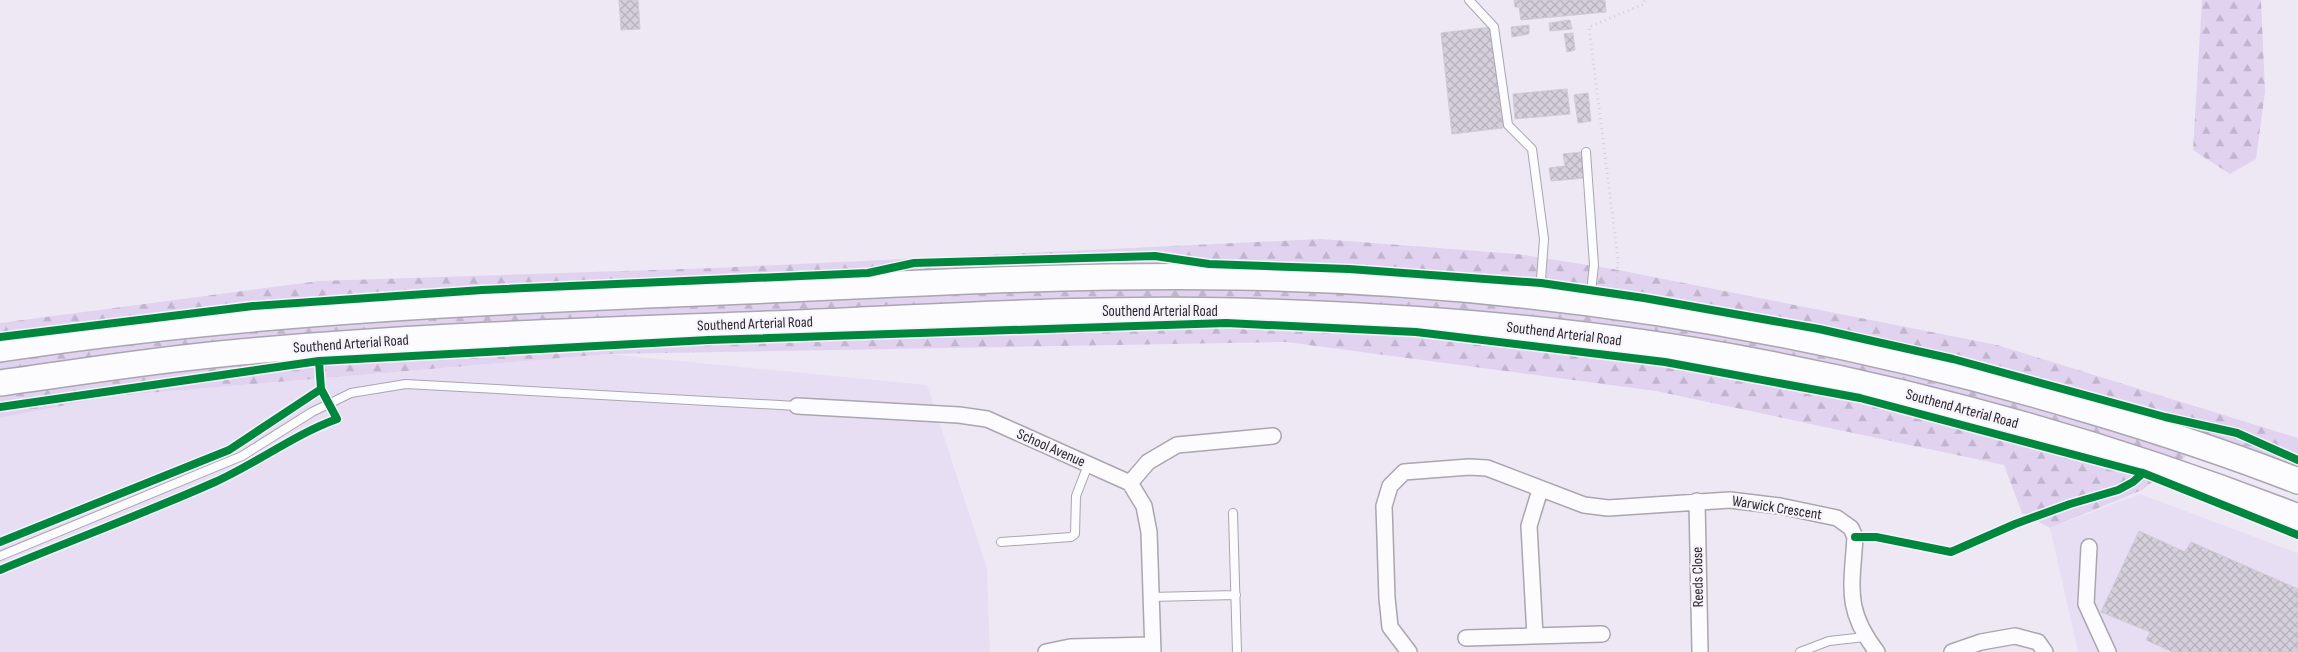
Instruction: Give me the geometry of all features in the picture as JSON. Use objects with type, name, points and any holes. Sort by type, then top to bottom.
[{"type":"highway","points":[[0,349],[110,333],[213,321],[336,311],[579,297],[1048,278],[1238,277],[1411,285],[1540,298],[1590,296],[1670,314],[1770,331],[1893,357],[2015,388],[2136,424],[2258,465],[2298,481]]},
{"type":"highway","name":"Southend Arterial Road","points":[[0,383],[217,354],[343,344],[574,331],[1065,312],[1233,311],[1411,319],[1587,336],[1670,347],[1758,362],[1882,388],[2005,420],[2124,455],[2243,495],[2298,517]]},
{"type":"street","name":"School Avenue","points":[[797,406],[987,419],[1130,484]]},
{"type":"street","points":[[1046,652],[1070,647],[1153,649],[1149,532],[1144,506],[1130,484],[1148,462],[1177,445],[1273,436]]},
{"type":"street","name":"Warwick Crescent","points":[[1409,652],[1390,627],[1384,506],[1390,486],[1404,472],[1469,467],[1488,468],[1540,490],[1584,505],[1608,508],[1730,500],[1780,506],[1837,518],[1851,528],[1855,537],[1851,601],[1856,619],[1865,637],[1877,652]]},
{"type":"street","points":[[1535,636],[1529,526],[1540,490]]},
{"type":"street","name":"Reeds Close","points":[[1697,502],[1700,652]]},
{"type":"street","points":[[2089,547],[2086,604],[2108,652]]},
{"type":"street","points":[[1466,638],[1602,634]]},
{"type":"street","points":[[1952,652],[1981,642],[2015,636],[2038,642],[2046,652]]},
{"type":"lane","points":[[1469,0],[1494,27],[1508,125],[1532,149],[1544,239],[1544,262],[1540,298]]},
{"type":"lane","points":[[1586,152],[1594,265],[1590,296]]},
{"type":"lane","points":[[0,556],[242,456],[312,412],[350,393],[406,384],[797,406]]},
{"type":"lane","points":[[1001,542],[1070,537],[1075,534],[1076,496],[1088,465]]},
{"type":"lane","points":[[1232,513],[1237,652]]},
{"type":"lane","points":[[1150,597],[1236,595]]},
{"type":"lane","points":[[1800,652],[1830,641],[1865,637]]},
{"type":"path","points":[[1616,294],[1618,260],[1589,27],[1644,4],[1644,0]]},
{"type":"path","points":[[1590,296],[1625,295]]},
{"type":"shaded area","points":[[608,354],[927,385],[987,568],[990,652],[0,652],[0,418],[112,396]]},
{"type":"shaded area","points":[[2140,494],[2298,553],[2298,652],[2078,652],[2050,528]]},
{"type":"green space","points":[[2202,0],[2261,0],[2265,92],[2256,159],[2230,174],[2193,150]]},
{"type":"green space","points":[[1321,239],[1517,254],[1613,269],[1997,345],[2298,438],[2298,472],[2210,438],[2142,490],[2050,528],[2022,513],[2004,465],[1656,391],[1286,342],[608,354],[112,396],[0,418],[0,323],[319,281],[714,268]]},
{"type":"building","points":[[619,0],[638,0],[640,29],[621,30]]},
{"type":"building","points":[[1514,0],[1605,0],[1606,12],[1521,20],[1519,7],[1515,7]]},
{"type":"building","points":[[1570,20],[1572,29],[1550,31],[1549,23]]},
{"type":"building","points":[[1529,25],[1529,34],[1512,37],[1511,27]]},
{"type":"building","points":[[1491,27],[1503,128],[1452,134],[1441,33]]},
{"type":"building","points":[[1573,33],[1575,50],[1567,52],[1564,34]]},
{"type":"building","points":[[1567,89],[1570,114],[1515,119],[1513,94]]},
{"type":"building","points":[[1588,93],[1591,121],[1578,123],[1574,95]]},
{"type":"building","points":[[1582,152],[1585,178],[1551,181],[1549,168],[1565,166],[1563,154]]},
{"type":"building","points":[[2139,531],[2185,552],[2191,542],[2298,589],[2298,652],[2173,652],[2146,640],[2150,632],[2101,612]]},
{"type":"cycle path","points":[[0,337],[253,306],[482,290],[868,273],[914,263],[1155,256],[1209,264],[1349,269],[1541,283],[1644,298],[1819,329],[1953,359],[2165,417],[2237,433],[2298,460]]},
{"type":"cycle path","points":[[0,407],[319,361],[708,340],[1226,323],[1416,332],[1665,362],[1860,398],[2143,473],[2298,535]]},
{"type":"cycle path","points":[[0,570],[215,482],[306,432],[337,419],[321,389],[319,361]]},
{"type":"cycle path","points":[[0,542],[229,450],[321,389]]},
{"type":"cycle path","points":[[1855,537],[1876,537],[1951,552],[2015,524],[2070,504],[2118,490],[2133,482],[2143,473]]}]
